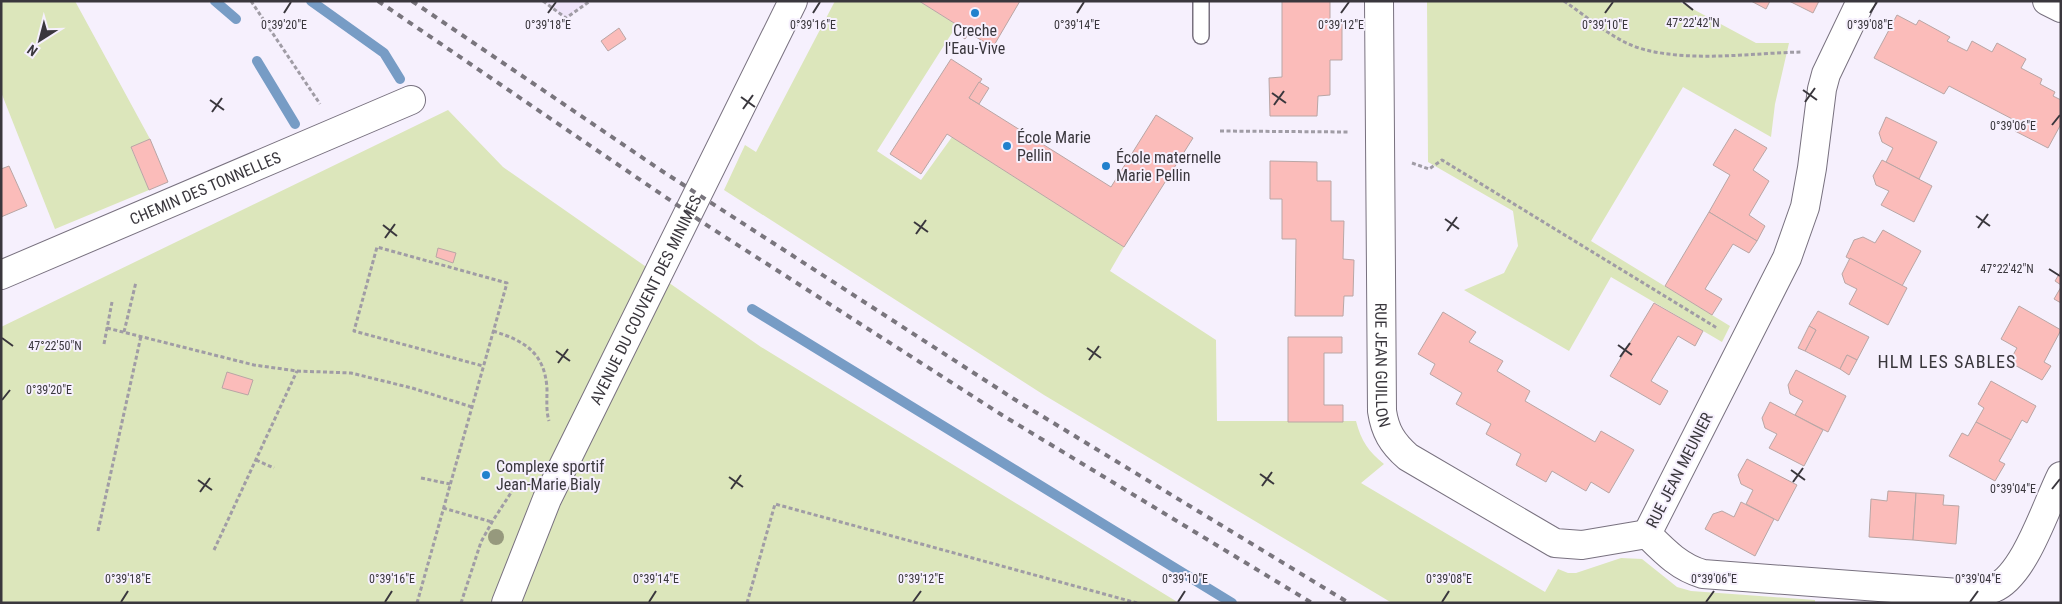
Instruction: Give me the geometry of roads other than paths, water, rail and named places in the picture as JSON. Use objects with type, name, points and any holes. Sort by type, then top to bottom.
[{"type":"street","name":"AVENUE DU COUVENT DES MINIMES","points":[[506,603],[547,499],[792,1]]},
{"type":"street","name":"RUE JEAN GUILLON","points":[[1379,1],[1382,411],[1388,435],[1397,448],[1408,457],[1555,544],[1582,545],[1647,534]]},
{"type":"street","name":"RUE JEAN MEUNIER","points":[[1861,1],[1826,74],[1822,89],[1812,168],[1799,228],[1787,258],[1647,534],[1678,564],[1703,574],[1959,593],[1981,592],[1994,588],[2007,580],[2019,565],[2061,476]]},
{"type":"street","points":[[2047,1],[2061,8]]},
{"type":"street","name":"CHEMIN DES TONNELLES","points":[[1,275],[411,100]]},
{"type":"lane","points":[[1201,1],[1201,36]]},
{"type":"waterway","points":[[215,1],[236,19]]},
{"type":"waterway","points":[[311,1],[384,53],[400,79]]},
{"type":"waterway","points":[[257,61],[295,124]]},
{"type":"waterway","points":[[752,309],[1232,603]]},
{"type":"railway","points":[[378,1],[705,224],[1002,415],[1312,603]]},
{"type":"railway","points":[[412,1],[662,171],[1014,399],[1349,603]]},
{"type":"place","name":"Creche l'Eau-Vive","points":[[975,13]]},
{"type":"place","name":"École Marie Pellin","points":[[1007,146]]},
{"type":"place","name":"École maternelle Marie Pellin","points":[[1106,166]]},
{"type":"place","name":"Complexe sportif Jean-Marie Bialy","points":[[486,475]]},
{"type":"district","name":"HLM LES SABLES","points":[[1947,362]]}]
